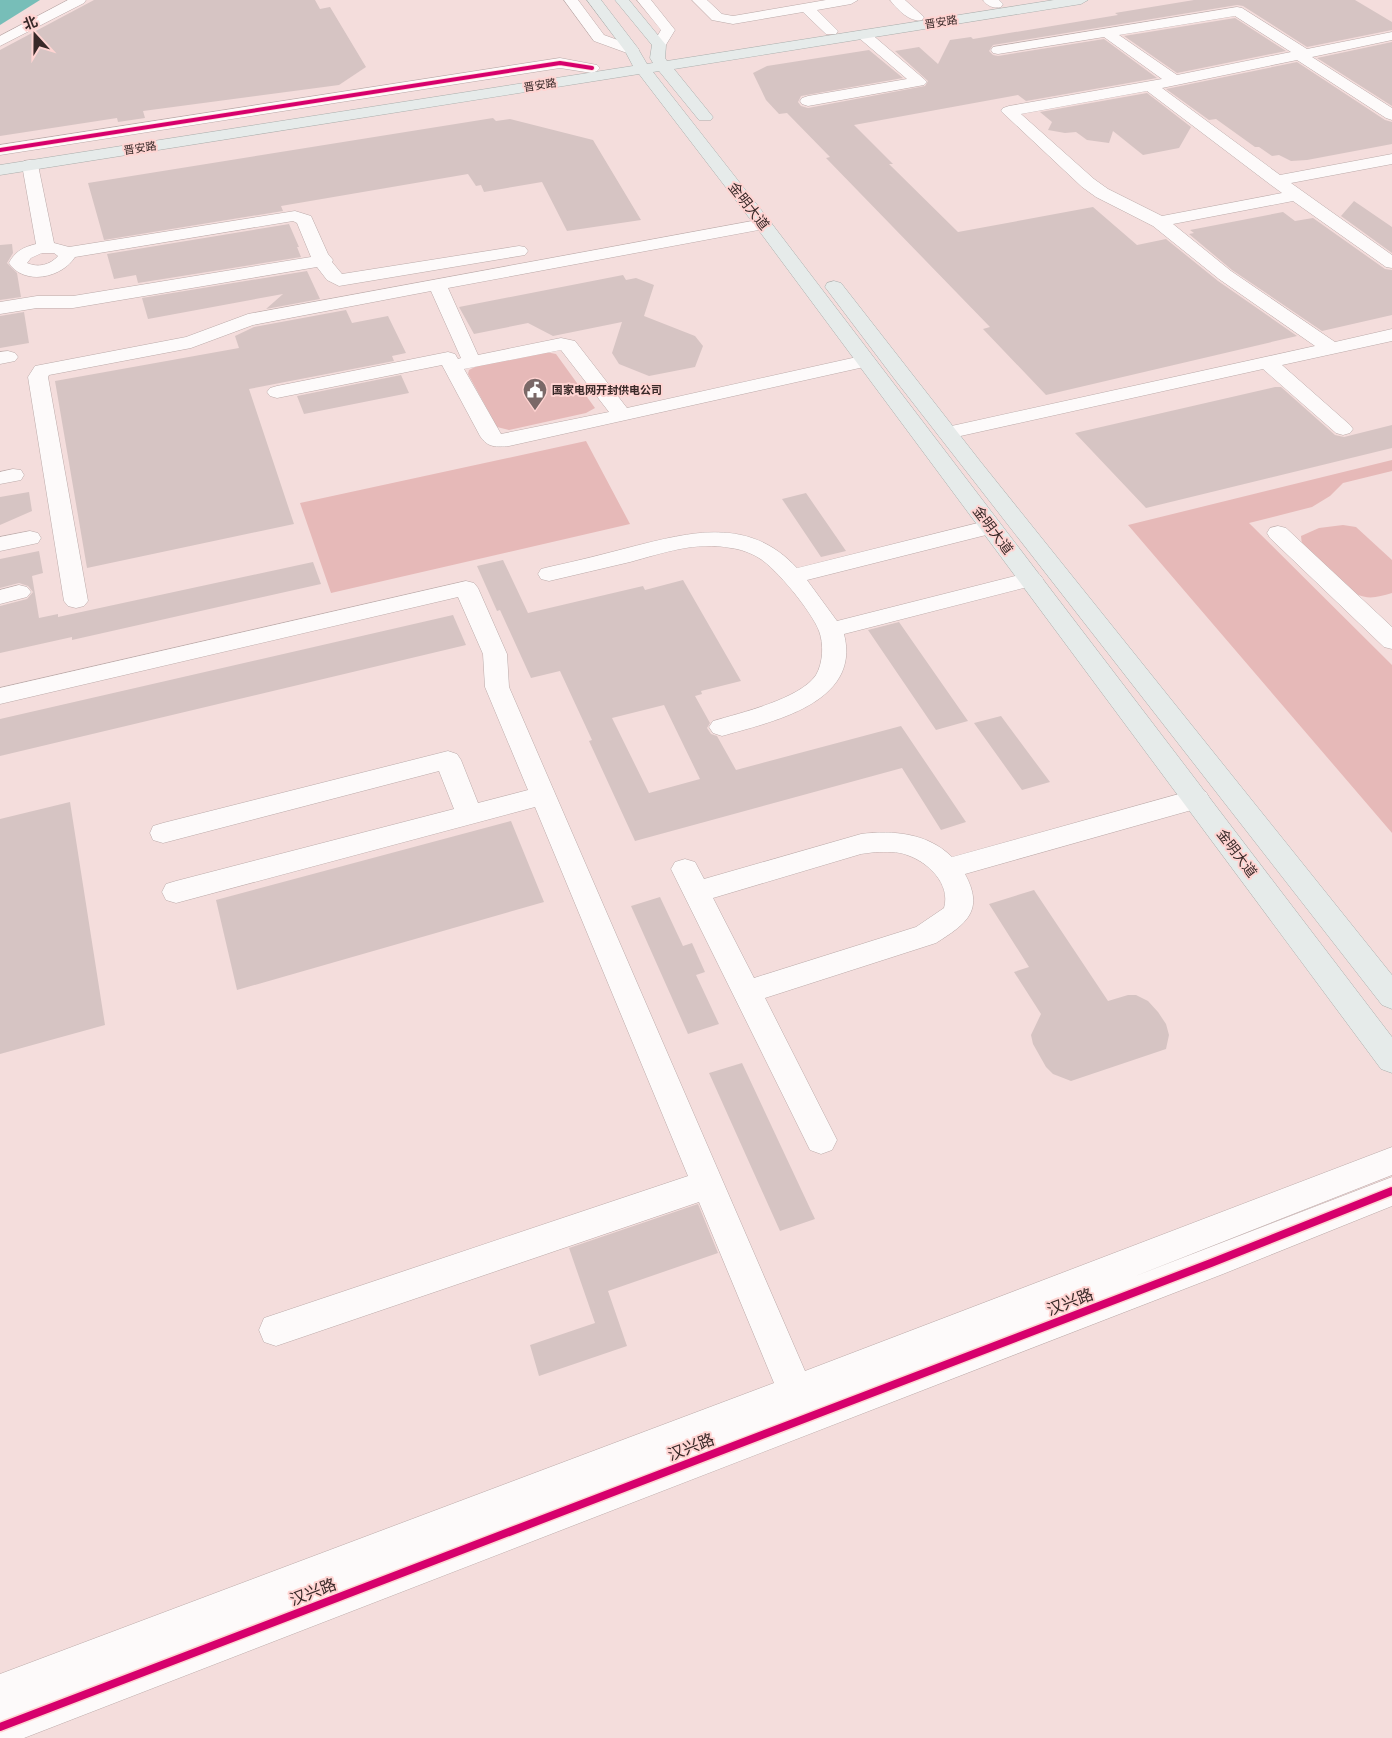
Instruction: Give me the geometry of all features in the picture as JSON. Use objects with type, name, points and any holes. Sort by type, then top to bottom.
[{"type":"main road","name":"金明大道","points":[[594,0],[649,58],[1306,885],[1392,997]]},
{"type":"main road","name":"金明大道","points":[[622,0],[649,58],[763,224],[1392,1060]]},
{"type":"main road","name":"晋安路","points":[[0,160],[592,68],[800,29],[831,30],[917,17],[993,2],[1024,0]]},
{"type":"main road","name":"晋安路","points":[[0,170],[649,58],[864,35],[1081,0]]},
{"type":"street","points":[[0,42],[79,0]]},
{"type":"street","points":[[571,0],[599,38],[649,58],[668,30],[644,0]]},
{"type":"street","points":[[698,0],[713,15],[727,20],[851,0]]},
{"type":"street","points":[[897,0],[917,17]]},
{"type":"street","points":[[806,8],[831,30]]},
{"type":"street","points":[[998,50],[1237,11],[1392,115]]},
{"type":"street","points":[[782,12],[800,29]]},
{"type":"street","points":[[1106,32],[1174,80]]},
{"type":"street","points":[[808,101],[919,82],[864,35]]},
{"type":"street","points":[[1330,348],[1225,275],[1159,222],[1102,193],[1088,183],[1009,111],[1149,86],[1392,36]]},
{"type":"street","points":[[0,150],[560,63],[592,68]]},
{"type":"street","points":[[1149,86],[1296,195],[1392,262]]},
{"type":"street","points":[[1277,181],[1392,159]]},
{"type":"street","points":[[30,166],[46,248]]},
{"type":"street","points":[[1159,222],[1296,195]]},
{"type":"street","points":[[66,253],[66,260],[51,269],[31,270],[12,268],[24,254],[46,248],[58,248],[66,253],[295,216],[305,220],[332,277],[339,280],[536,248]]},
{"type":"street","points":[[76,601],[38,377],[42,370],[191,342],[248,320],[763,224]]},
{"type":"street","points":[[0,308],[37,302],[73,302],[323,260]]},
{"type":"street","points":[[51,269],[58,302]]},
{"type":"street","points":[[436,285],[462,364],[490,436],[496,441],[509,440],[866,361]]},
{"type":"street","points":[[947,433],[1392,335]]},
{"type":"street","points":[[277,392],[448,358],[462,364],[560,344],[568,345],[622,415]]},
{"type":"street","points":[[1267,362],[1343,429]]},
{"type":"street","points":[[793,576],[990,527]]},
{"type":"street","points":[[1278,533],[1392,641]]},
{"type":"street","points":[[0,544],[30,538]]},
{"type":"street","points":[[549,574],[696,539],[725,539],[768,554],[793,576],[831,630],[835,649],[830,671],[820,686],[800,700],[722,727]]},
{"type":"street","points":[[831,630],[1031,580]]},
{"type":"street","points":[[0,696],[466,588],[495,654],[497,688],[796,1392]]},
{"type":"street","points":[[1369,619],[1392,613]]},
{"type":"street","points":[[163,833],[448,760],[469,815]]},
{"type":"street","points":[[176,892],[542,796]]},
{"type":"street","points":[[947,869],[1197,799]]},
{"type":"street","points":[[747,992],[926,935],[945,923],[957,912],[960,898],[957,886],[947,869],[936,857],[920,848],[901,842],[881,841],[691,880],[747,992],[821,1140]]},
{"type":"street","name":"汉兴路","points":[[0,1694],[796,1392],[1392,1161]]},
{"type":"street","points":[[276,1330],[708,1184]]},
{"type":"street","name":"汉兴路","points":[[0,1727],[1202,1266],[1392,1191]]},
{"type":"shaded area","points":[[546,352],[556,354],[595,408],[586,413],[509,430],[497,427],[468,374],[469,370],[477,366]]},
{"type":"shaded area","points":[[586,441],[630,524],[331,593],[300,503]]},
{"type":"shaded area","points":[[1392,460],[1392,471],[1343,483],[1330,496],[1312,507],[1249,523],[1392,665],[1392,833],[1128,525]]},
{"type":"shaded area","points":[[1343,525],[1356,527],[1392,560],[1392,593],[1378,597],[1356,594],[1302,545],[1301,536],[1319,528]]},
{"type":"water","points":[[0,0],[40,0],[0,25]]},
{"type":"building","points":[[94,0],[315,0],[320,9],[330,7],[366,67],[339,85],[143,111],[145,118],[118,122],[117,118],[0,136],[0,50]]},
{"type":"building","points":[[1194,0],[1355,0],[1392,22],[1392,30],[1307,47],[1243,6],[1237,5],[993,45],[989,51],[993,55],[998,56],[1104,39],[1157,78],[1026,101],[1018,95],[854,125],[893,164],[889,164],[958,232],[1093,207],[1137,245],[1166,239],[1218,281],[1297,336],[1046,395],[983,329],[990,327],[826,158],[830,157],[787,113],[779,114],[766,100],[753,73],[767,66],[869,50],[903,78],[801,96],[798,102],[801,106],[808,108],[925,86],[928,81],[895,51],[919,47],[938,64],[950,40],[971,37],[973,39],[1118,15],[1115,13]]},
{"type":"building","points":[[1235,18],[1286,51],[1177,73],[1124,36]]},
{"type":"building","points":[[1392,42],[1392,106],[1317,58]]},
{"type":"building","points":[[1297,62],[1385,120],[1392,122],[1392,144],[1307,160],[1291,161],[1279,155],[1272,156],[1259,147],[1255,147],[1216,119],[1209,120],[1166,89]]},
{"type":"building","points":[[1147,93],[1191,127],[1179,148],[1143,155],[1113,131],[1109,143],[1087,140],[1076,132],[1065,133],[1048,130],[1052,122],[1040,112]]},
{"type":"building","points":[[493,118],[496,121],[510,119],[593,140],[641,220],[567,231],[542,182],[484,192],[481,185],[476,186],[468,174],[281,206],[283,211],[104,240],[88,183]]},
{"type":"building","points":[[1354,201],[1392,227],[1392,253],[1341,216]]},
{"type":"building","points":[[1283,212],[1295,221],[1313,218],[1385,269],[1392,270],[1392,315],[1322,331],[1232,270],[1189,234],[1194,233],[1190,230]]},
{"type":"building","points":[[289,224],[299,247],[297,247],[301,257],[138,283],[136,275],[114,279],[107,254]]},
{"type":"building","points":[[12,244],[13,253],[7,263],[17,273],[21,297],[0,300],[0,245]]},
{"type":"building","points":[[307,271],[320,299],[266,309],[283,294],[148,319],[142,298]]},
{"type":"building","points":[[623,275],[626,280],[636,278],[654,285],[644,316],[695,336],[703,346],[695,367],[649,376],[619,364],[612,353],[622,322],[553,336],[528,323],[474,334],[459,307]]},
{"type":"building","points":[[346,310],[352,323],[388,316],[406,353],[392,356],[394,361],[249,389],[294,524],[87,568],[55,381],[239,348],[235,336],[254,327]]},
{"type":"building","points":[[24,312],[29,343],[0,348],[0,316]]},
{"type":"building","points":[[401,375],[409,393],[304,414],[297,396]]},
{"type":"building","points":[[1281,387],[1335,435],[1344,437],[1392,425],[1392,448],[1146,508],[1075,433]]},
{"type":"building","points":[[29,492],[32,511],[0,525],[0,497]]},
{"type":"building","points":[[806,493],[846,551],[821,557],[782,499]]},
{"type":"building","points":[[39,551],[43,573],[32,576],[39,618],[58,614],[58,617],[313,562],[321,584],[72,640],[72,637],[0,653],[0,606],[27,599],[33,592],[28,586],[19,583],[0,588],[0,559]]},
{"type":"building","points":[[503,560],[528,613],[643,586],[645,590],[683,580],[741,681],[701,691],[702,694],[695,696],[710,723],[707,728],[711,734],[717,736],[736,770],[901,726],[966,822],[941,830],[902,768],[635,841],[589,741],[592,740],[560,671],[531,678],[500,610],[497,611],[477,566]],"holes":[[[664,705],[700,779],[649,793],[612,718]]]},
{"type":"building","points":[[453,615],[466,645],[0,756],[0,719]]},
{"type":"building","points":[[899,622],[968,721],[936,730],[868,630]]},
{"type":"building","points":[[1001,716],[1050,782],[1022,790],[974,723]]},
{"type":"building","points":[[70,802],[105,1025],[0,1054],[0,819]]},
{"type":"building","points":[[511,821],[544,902],[237,990],[216,900]]},
{"type":"building","points":[[1034,890],[1108,1001],[1128,995],[1136,995],[1148,1001],[1158,1012],[1166,1024],[1169,1035],[1166,1049],[1071,1081],[1053,1074],[1046,1067],[1033,1044],[1031,1035],[1041,1014],[1014,972],[1029,967],[989,904]]},
{"type":"building","points":[[660,897],[683,946],[692,943],[705,972],[696,975],[719,1024],[688,1034],[631,906]]},
{"type":"building","points":[[742,1063],[815,1219],[780,1231],[709,1073]]},
{"type":"building","points":[[698,1204],[718,1253],[608,1291],[627,1346],[539,1376],[530,1345],[595,1323],[569,1248]]},
{"type":"cycle path","points":[[0,150],[560,63],[592,68]]},
{"type":"cycle path","points":[[0,1727],[1211,1263],[1392,1191]]},
{"type":"place","name":"国家电网开封供电公司","points":[[535,411]]}]
